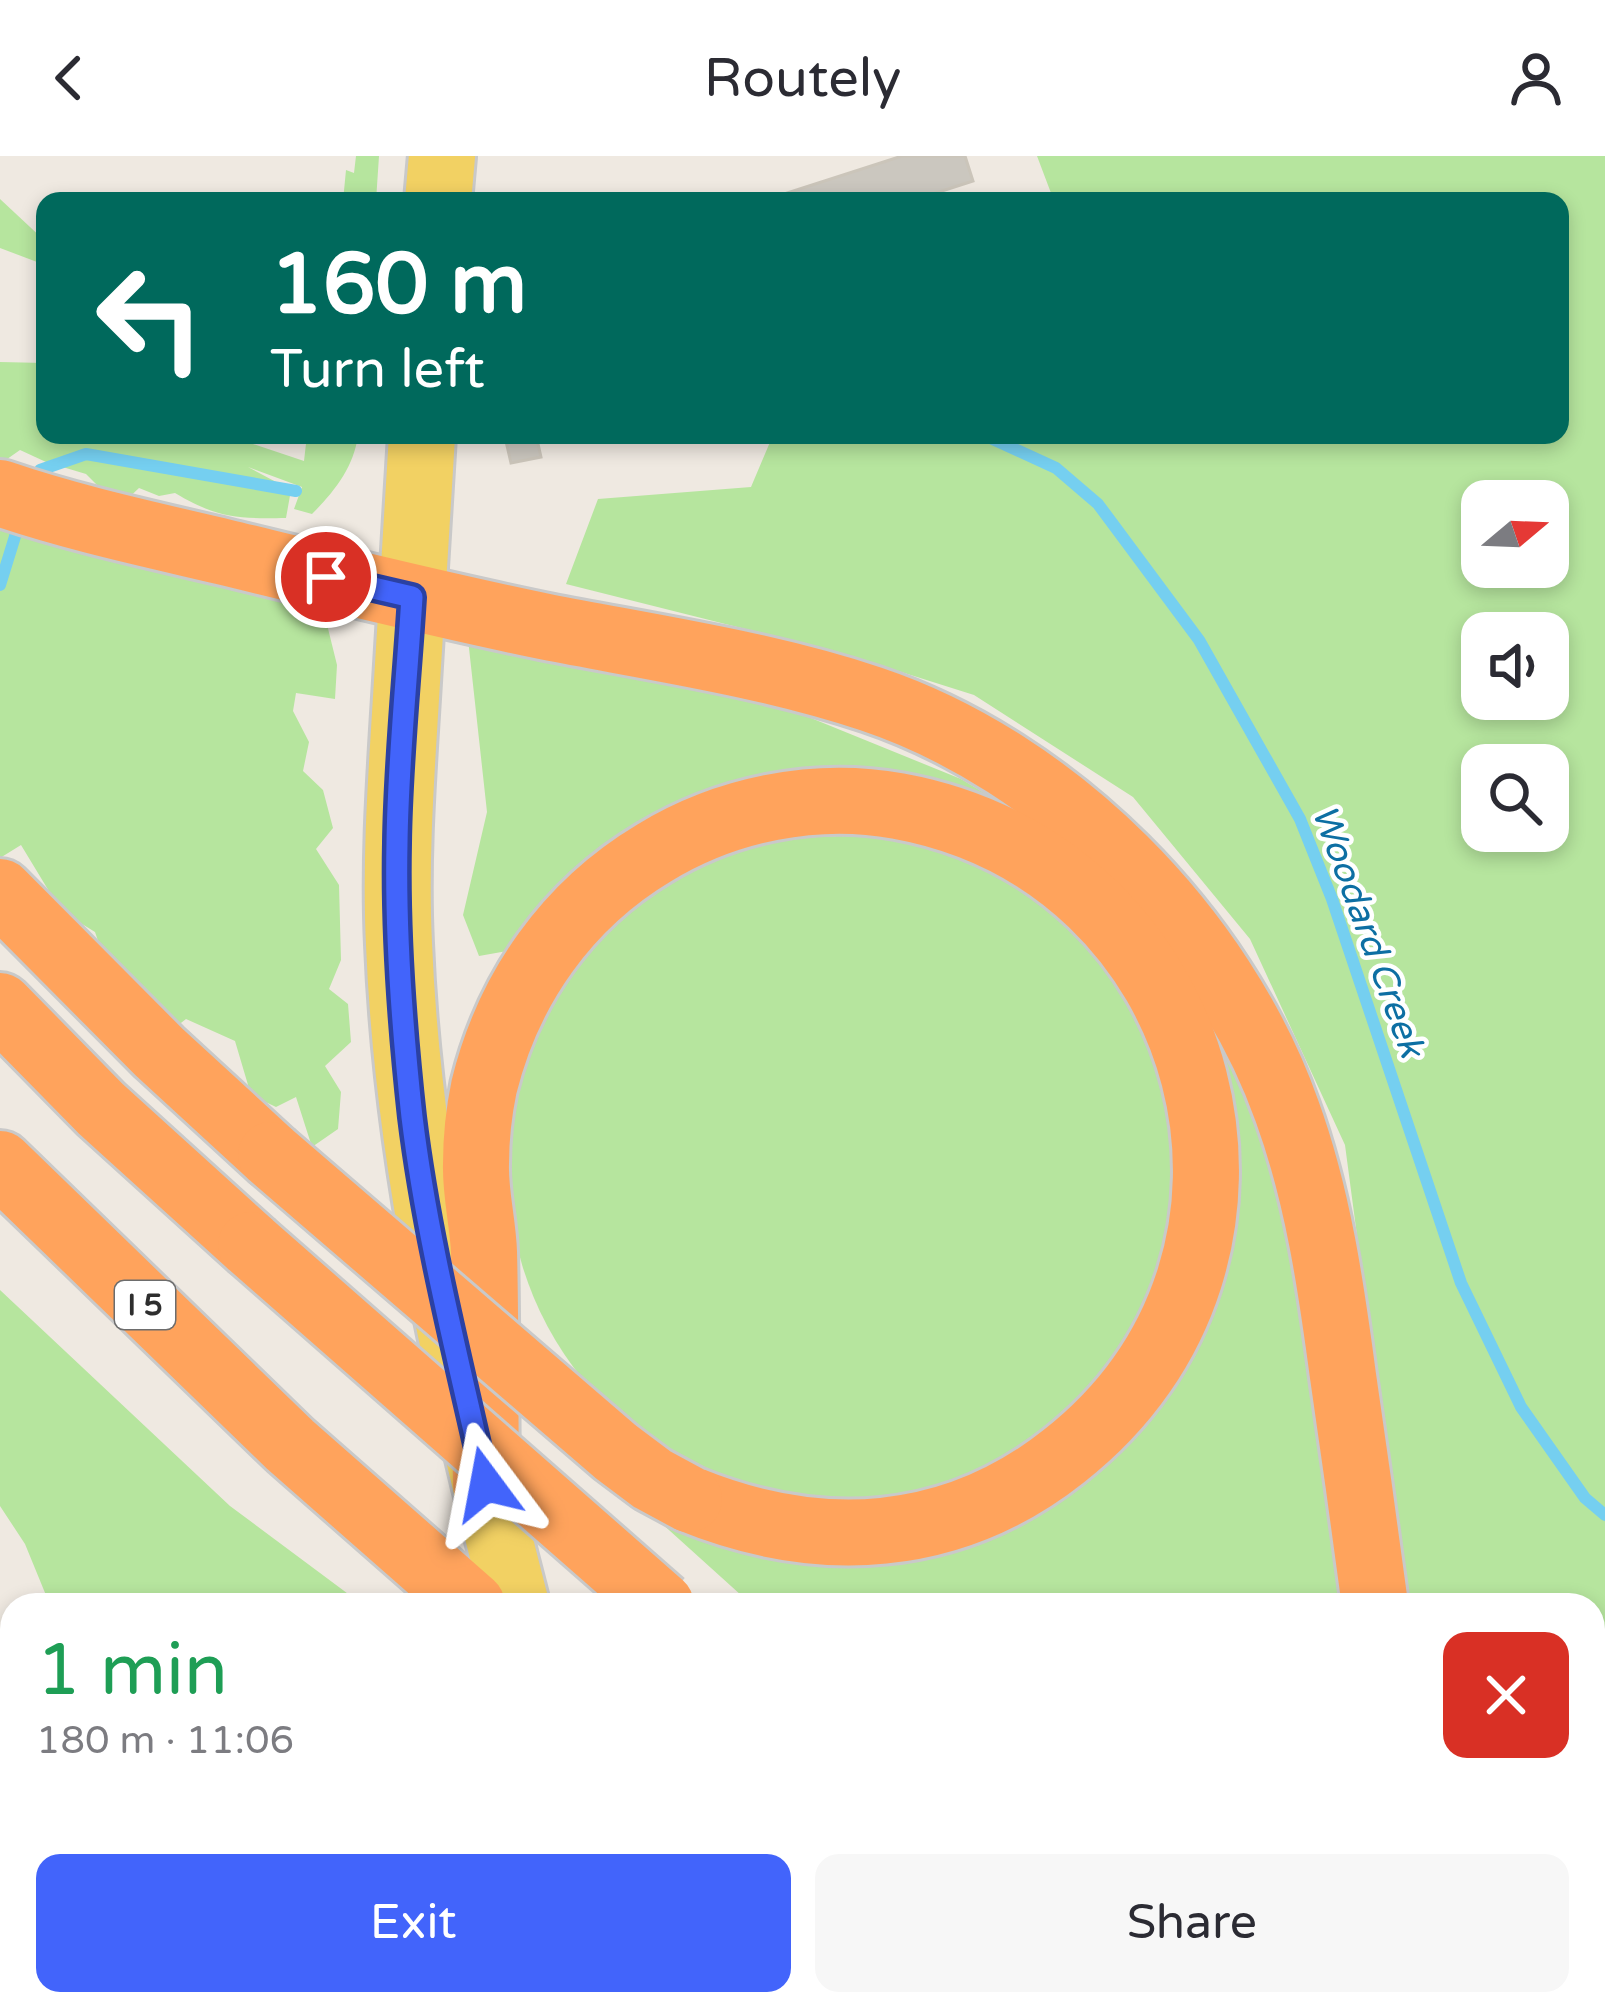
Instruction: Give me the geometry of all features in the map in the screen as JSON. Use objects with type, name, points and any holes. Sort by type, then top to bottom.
[{"type":"highway","points":[[0,493],[108,526],[412,597],[757,668],[874,700],[1010,768],[1071,811],[1175,914],[1256,1038],[1286,1108],[1310,1183],[1329,1275],[1373,1593]]},
{"type":"highway","points":[[0,892],[159,1052],[271,1155],[616,1452],[689,1499],[733,1516],[816,1532],[924,1524],[974,1508],[1049,1468],[1108,1418],[1146,1368],[1175,1315],[1190,1277],[1206,1190],[1198,1094],[1175,1020],[1148,968],[1118,929],[1085,895],[1017,846],[968,824],[878,802],[833,800],[740,814],[678,838],[595,895],[557,934],[526,979],[505,1021],[483,1090],[475,1167],[484,1246],[486,1484]]},
{"type":"highway","points":[[0,1006],[101,1109],[647,1593]]},
{"type":"highway","name":"I 5","points":[[0,1164],[290,1445],[458,1593]]},
{"type":"main road","points":[[439,192],[442,156]]},
{"type":"main road","points":[[421,444],[397,842],[404,1030],[423,1191],[513,1593]]},
{"type":"green space","points":[[356,156],[379,156],[377,192],[344,192],[346,170],[354,173]]},
{"type":"green space","points":[[1037,156],[1605,156],[1605,1593],[1404,1593],[1345,1145],[1250,939],[1133,797],[974,695],[841,653],[566,584],[598,499],[751,487],[769,444],[1569,444],[1569,192],[1051,192]]},
{"type":"green space","points":[[0,199],[36,233],[36,262],[0,248]]},
{"type":"green space","points":[[0,362],[36,363],[36,444],[253,444],[304,461],[306,444],[356,444],[342,478],[312,514],[294,509],[302,487],[248,467],[291,490],[286,518],[228,515],[175,493],[159,496],[139,488],[119,507],[86,474],[20,450],[0,464]]},
{"type":"green space","points":[[0,510],[320,596],[337,665],[335,699],[296,693],[293,711],[309,742],[303,771],[323,790],[333,828],[316,849],[339,885],[341,960],[329,989],[348,1004],[351,1042],[325,1066],[341,1092],[338,1129],[312,1147],[296,1097],[276,1107],[251,1095],[235,1041],[186,1019],[172,1030],[108,970],[95,932],[61,911],[21,845],[0,858]]},
{"type":"green space","points":[[468,639],[665,676],[806,716],[961,779],[1018,813],[943,791],[562,885],[524,926],[518,949],[479,956],[463,915],[487,812]]},
{"type":"green space","points":[[841,836],[906,843],[968,861],[1026,892],[1076,934],[1118,984],[1149,1042],[1167,1104],[1174,1169],[1167,1234],[1149,1296],[1118,1354],[1076,1404],[1026,1446],[968,1477],[906,1495],[841,1502],[776,1495],[714,1477],[656,1446],[606,1404],[564,1354],[533,1296],[515,1234],[508,1169],[515,1104],[533,1042],[564,984],[606,934],[656,892],[714,861],[776,843]]},
{"type":"green space","points":[[1215,1047],[1237,1058],[1277,1147],[1353,1593],[739,1593],[587,1456],[831,1554],[1148,1403]]},
{"type":"green space","points":[[0,1290],[230,1506],[347,1593],[45,1593],[25,1544],[0,1506]]},
{"type":"building","points":[[902,156],[965,156],[973,181],[939,192],[790,192]]},
{"type":"building","points":[[507,444],[538,444],[541,457],[511,463]]},
{"type":"waterway","name":"Woodard Creek","points":[[1004,444],[1056,468],[1098,504],[1199,640],[1300,819],[1332,899],[1461,1283],[1521,1407],[1585,1498],[1605,1515]]},
{"type":"waterway","name":"Woodard Creek","points":[[40,470],[86,454],[296,491]]},
{"type":"waterway","name":"Woodard Creek","points":[[0,585],[17,530]]},
{"type":"route","points":[[326,577],[412,597],[397,842],[404,1030],[423,1191],[486,1484]]}]
